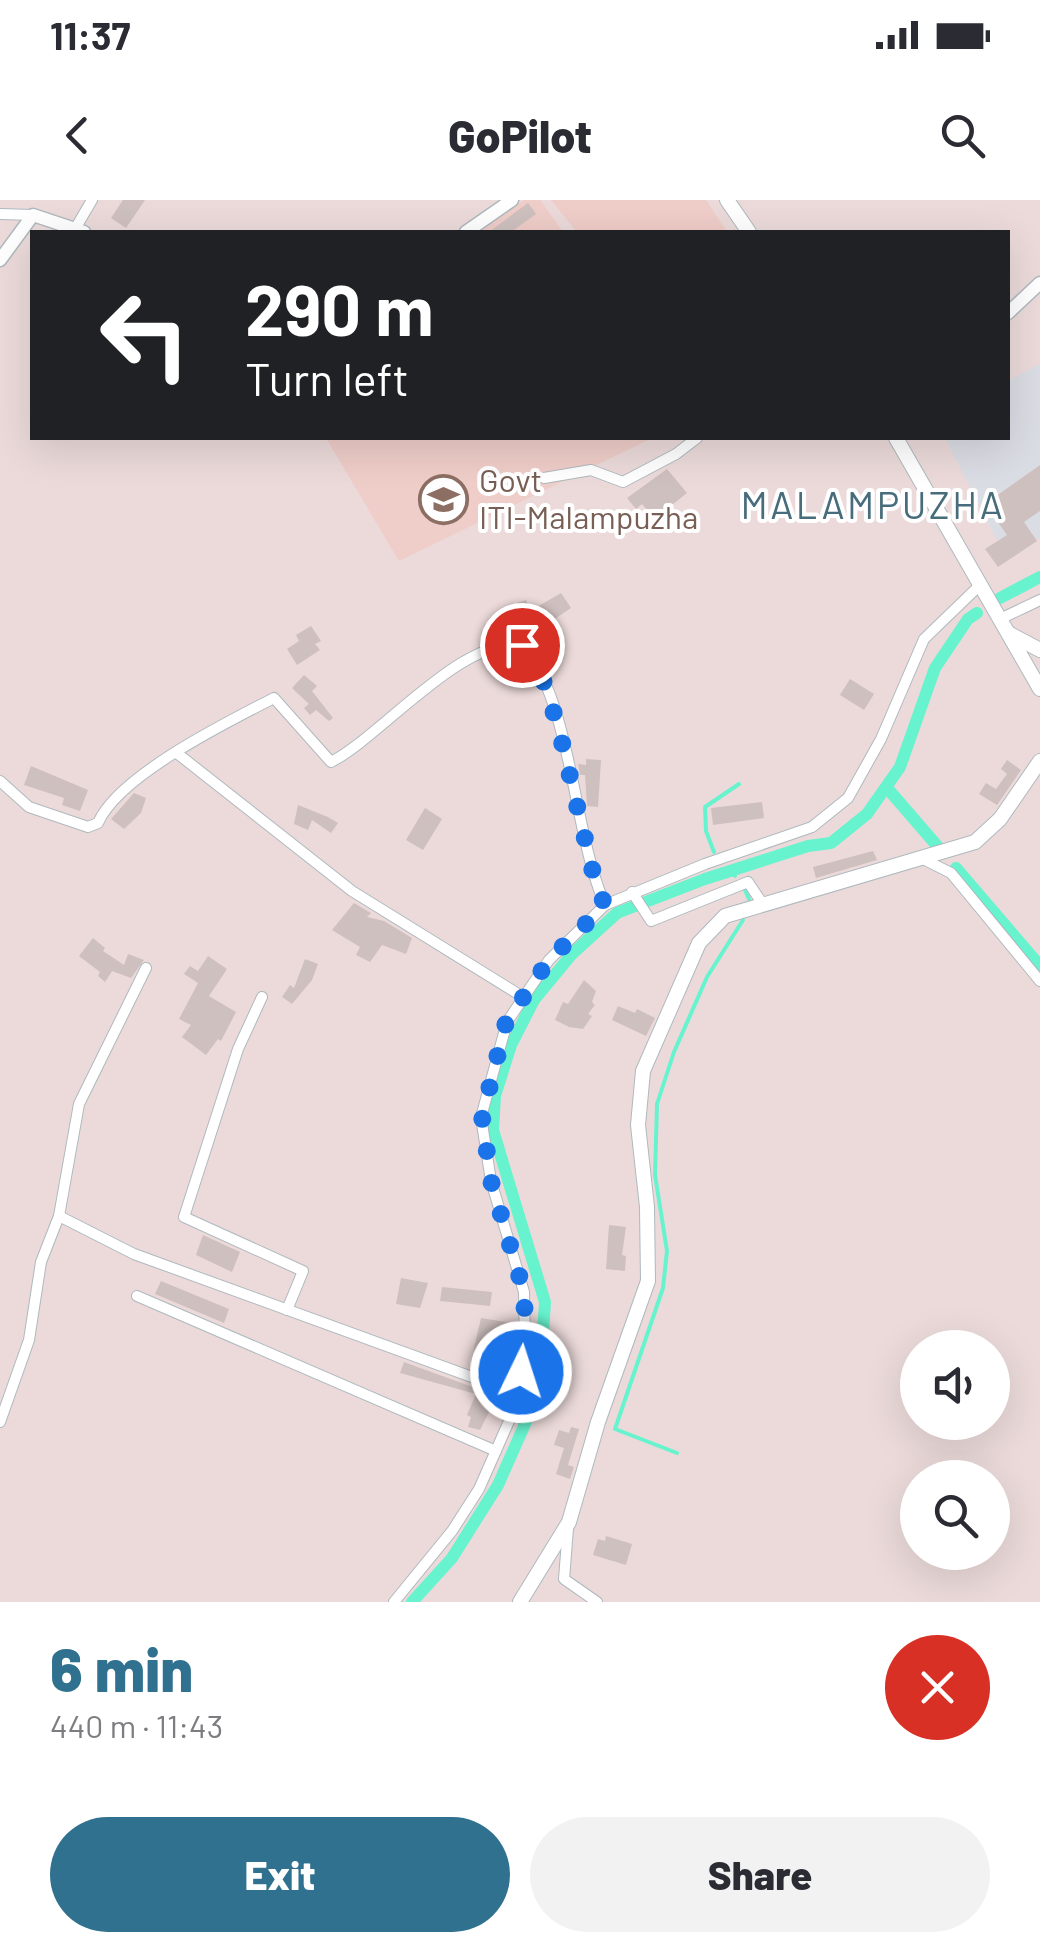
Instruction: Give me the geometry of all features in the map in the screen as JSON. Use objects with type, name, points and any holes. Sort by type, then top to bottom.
[{"type":"main road","points":[[726,200],[748,230]]},
{"type":"main road","points":[[897,440],[1040,689]]},
{"type":"main road","points":[[1010,634],[1040,650]]},
{"type":"main road","points":[[520,1602],[569,1522],[598,1422],[648,1281],[647,1207],[638,1125],[643,1071],[700,943],[725,916],[970,844],[1000,819],[1040,761]]},
{"type":"street","points":[[80,230],[92,200]]},
{"type":"street","points":[[469,230],[512,200]]},
{"type":"street","points":[[0,214],[33,214],[77,230]]},
{"type":"street","points":[[0,260],[33,214]]},
{"type":"street","points":[[1010,311],[1040,283]]},
{"type":"street","points":[[544,478],[592,470],[623,482],[694,440]]},
{"type":"street","points":[[394,1602],[452,1531],[479,1490],[516,1394],[526,1351],[524,1292],[491,1181],[482,1117],[506,1022],[549,960],[605,905],[812,827],[848,798],[881,739],[924,639],[980,585]]},
{"type":"street","points":[[1000,619],[1040,600]]},
{"type":"street","points":[[0,781],[29,806],[88,827],[98,823],[104,808],[130,782],[274,698],[332,762],[408,700],[471,660],[502,642],[522,645],[545,684],[596,885],[605,905]]},
{"type":"street","points":[[178,754],[352,891],[523,998]]},
{"type":"street","points":[[926,860],[951,873],[1040,981]]},
{"type":"street","points":[[632,892],[651,922],[748,882],[762,903]]},
{"type":"street","points":[[0,1422],[29,1340],[41,1262],[59,1216],[79,1104],[146,968]]},
{"type":"street","points":[[262,997],[238,1049],[184,1216],[303,1271],[288,1310]]},
{"type":"street","points":[[59,1216],[134,1254],[516,1394]]},
{"type":"street","points":[[137,1296],[496,1451]]},
{"type":"street","points":[[569,1522],[564,1579],[597,1602]]},
{"type":"shaded area","points":[[524,200],[540,200],[562,230],[481,230]]},
{"type":"shaded area","points":[[551,200],[706,200],[726,230],[575,230]]},
{"type":"shaded area","points":[[1040,364],[1040,537],[1006,558],[946,440],[1010,440],[1010,380]]},
{"type":"shaded area","name":"Govt ITI-Malampuzha","points":[[327,440],[648,440],[399,561]]},
{"type":"building","points":[[123,200],[145,200],[126,228],[111,218]]},
{"type":"building","points":[[528,203],[536,214],[514,230],[492,230]]},
{"type":"building","points":[[1040,465],[1040,511],[1024,522],[1037,541],[998,567],[985,549],[1007,535],[985,504]]},
{"type":"building","points":[[667,469],[687,493],[654,519],[642,504],[636,509],[627,498]]},
{"type":"building","points":[[561,593],[571,608],[553,620],[555,624],[526,628],[517,603],[526,600],[530,611]]},
{"type":"building","points":[[311,626],[321,641],[315,644],[320,650],[297,665],[287,649],[299,641],[296,635]]},
{"type":"building","points":[[304,675],[317,686],[312,691],[333,718],[329,721],[316,710],[310,715],[304,708],[309,704],[292,688]]},
{"type":"building","points":[[850,679],[874,694],[864,710],[840,695]]},
{"type":"building","points":[[586,759],[601,760],[598,807],[587,806],[585,775],[580,775],[578,764],[586,765]]},
{"type":"building","points":[[1007,760],[1021,770],[997,805],[979,794],[986,783],[996,789],[1007,774],[1001,769]]},
{"type":"building","points":[[31,766],[88,790],[80,811],[62,805],[64,798],[24,785]]},
{"type":"building","points":[[134,793],[146,798],[141,813],[124,829],[111,819]]},
{"type":"building","points":[[762,802],[764,818],[713,825],[711,808]]},
{"type":"building","points":[[298,805],[338,823],[331,833],[312,820],[308,830],[294,824]]},
{"type":"building","points":[[425,808],[442,819],[423,850],[406,840]]},
{"type":"building","points":[[873,851],[877,860],[816,878],[813,867]]},
{"type":"building","points":[[354,903],[371,913],[367,917],[384,921],[412,938],[406,954],[382,945],[370,962],[356,955],[360,947],[332,930]]},
{"type":"building","points":[[93,938],[105,948],[103,951],[124,965],[128,954],[144,960],[131,978],[112,971],[105,982],[98,976],[100,972],[79,956]]},
{"type":"building","points":[[208,956],[227,969],[209,996],[236,1012],[221,1041],[218,1039],[206,1055],[182,1037],[191,1025],[179,1019],[198,983],[184,974],[190,966],[198,971]]},
{"type":"building","points":[[305,959],[318,964],[312,980],[292,1004],[282,997],[290,985],[294,988]]},
{"type":"building","points":[[584,980],[596,991],[592,1002],[595,1005],[588,1014],[592,1016],[583,1029],[555,1020],[563,1002],[568,1004]]},
{"type":"building","points":[[618,1006],[635,1013],[637,1009],[655,1018],[646,1036],[612,1020]]},
{"type":"building","points":[[609,1225],[626,1227],[622,1255],[626,1256],[625,1271],[606,1269]]},
{"type":"building","points":[[203,1235],[240,1252],[232,1272],[196,1255]]},
{"type":"building","points":[[401,1278],[428,1283],[420,1308],[396,1304]]},
{"type":"building","points":[[161,1281],[229,1309],[224,1323],[155,1294]]},
{"type":"building","points":[[442,1287],[492,1292],[490,1306],[440,1301]]},
{"type":"building","points":[[481,1318],[511,1323],[509,1343],[494,1342],[486,1366],[471,1361]]},
{"type":"building","points":[[404,1362],[497,1396],[480,1430],[468,1427],[471,1417],[467,1415],[476,1394],[400,1373]]},
{"type":"building","points":[[571,1427],[579,1429],[568,1465],[574,1467],[570,1479],[556,1474],[564,1448],[554,1445],[559,1430],[569,1433]]},
{"type":"building","points":[[606,1536],[632,1544],[626,1565],[593,1555],[598,1539],[605,1541]]},
{"type":"waterway","points":[[1000,598],[1040,577]]},
{"type":"waterway","points":[[412,1602],[452,1558],[498,1485],[525,1424],[541,1363],[545,1302],[493,1130],[495,1096],[511,1045],[534,1000],[572,954],[617,913],[705,879],[808,846],[831,843],[867,814],[900,767],[935,668],[968,619],[977,613]]},
{"type":"waterway","points":[[714,852],[706,831],[705,807],[739,784]]},
{"type":"waterway","points":[[888,789],[939,848]]},
{"type":"waterway","points":[[956,868],[1040,966]]},
{"type":"waterway","points":[[720,870],[729,869],[735,876]]},
{"type":"waterway","points":[[745,890],[749,899]]},
{"type":"waterway","points":[[677,1453],[615,1429],[663,1288],[667,1251],[655,1175],[657,1104],[674,1052],[707,977],[743,920]]},
{"type":"place","name":"Govt ITI-Malampuzha","points":[[444,499]]},
{"type":"district","name":"MALAMPUZHA","points":[[873,506]]},
{"type":"route","points":[[521,1372],[526,1351],[524,1292],[491,1181],[482,1117],[506,1022],[549,960],[605,905],[596,885],[545,684],[522,645]]}]
